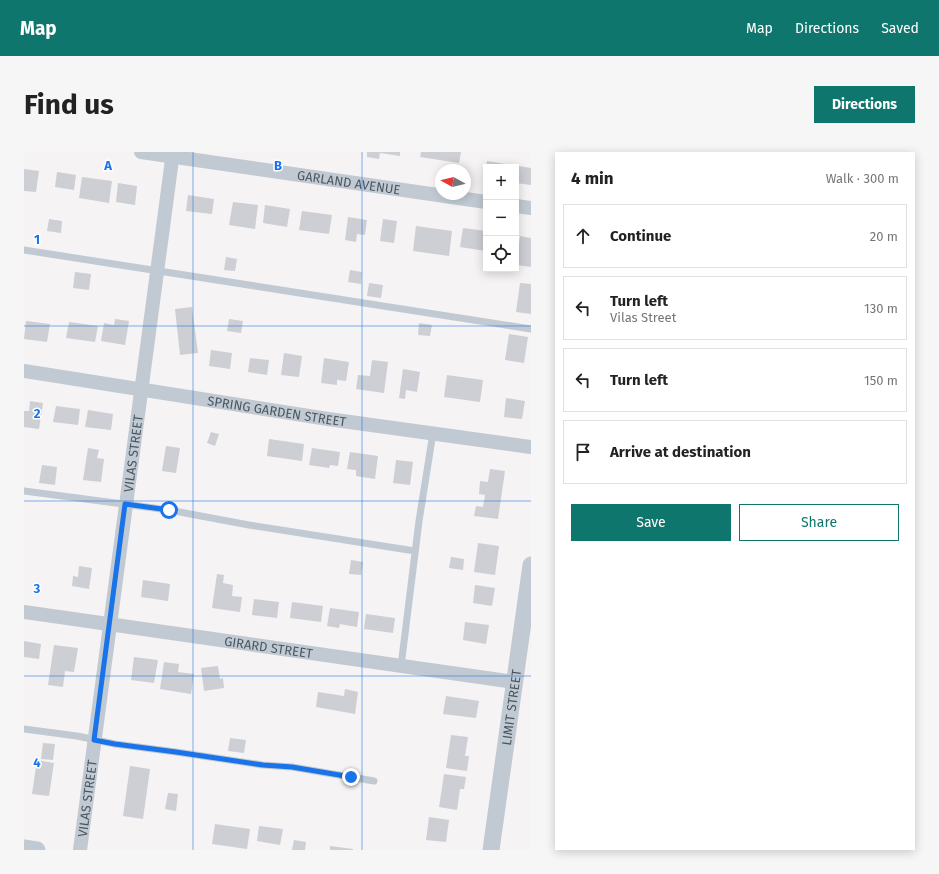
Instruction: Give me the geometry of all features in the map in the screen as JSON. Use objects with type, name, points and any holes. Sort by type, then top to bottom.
[{"type":"street","name":"GARLAND AVENUE","points":[[141,152],[173,154],[483,202]]},
{"type":"street","name":"VILAS STREET","points":[[80,850],[140,389],[173,154]]},
{"type":"street","points":[[519,206],[531,208]]},
{"type":"street","name":"SPRING GARDEN STREET","points":[[24,371],[328,419],[531,447]]},
{"type":"street","name":"LIMIT STREET","points":[[491,850],[531,565]]},
{"type":"street","name":"GIRARD STREET","points":[[24,612],[514,682]]},
{"type":"street","points":[[24,848],[37,850]]},
{"type":"lane","points":[[24,250],[531,329]]},
{"type":"lane","points":[[401,666],[415,551],[433,434]]},
{"type":"lane","points":[[24,491],[200,515],[415,551]]},
{"type":"lane","points":[[24,729],[76,736],[115,744],[263,765],[292,767],[374,781]]},
{"type":"building","points":[[367,152],[400,152],[400,156],[380,153],[379,159],[367,157]]},
{"type":"building","points":[[421,152],[461,152],[459,163],[420,157]]},
{"type":"building","points":[[487,161],[506,164],[486,164]]},
{"type":"building","points":[[519,166],[531,168],[531,185],[519,183]]},
{"type":"building","points":[[24,169],[39,171],[36,192],[24,191]]},
{"type":"building","points":[[57,172],[76,175],[74,190],[55,187]]},
{"type":"building","points":[[82,177],[112,181],[109,203],[79,198]]},
{"type":"building","points":[[118,183],[137,186],[135,205],[116,202]]},
{"type":"building","points":[[188,195],[214,199],[212,214],[186,211]]},
{"type":"building","points":[[233,202],[258,205],[255,229],[229,225]]},
{"type":"building","points":[[265,205],[290,209],[287,227],[263,223]]},
{"type":"building","points":[[302,211],[332,215],[329,234],[299,230]]},
{"type":"building","points":[[348,217],[367,220],[365,235],[357,234],[356,242],[345,240]]},
{"type":"building","points":[[49,219],[62,221],[61,233],[47,231]]},
{"type":"building","points":[[383,219],[397,221],[394,243],[380,241]]},
{"type":"building","points":[[416,226],[452,231],[449,256],[413,251]]},
{"type":"building","points":[[463,228],[483,231],[483,251],[460,247]]},
{"type":"building","points":[[520,236],[531,238],[531,267],[519,265]]},
{"type":"building","points":[[226,257],[237,259],[235,271],[224,270]]},
{"type":"building","points":[[350,270],[362,272],[361,284],[348,282]]},
{"type":"building","points":[[75,272],[91,274],[89,290],[73,288]]},
{"type":"building","points":[[369,283],[383,285],[381,298],[367,296]]},
{"type":"building","points":[[520,283],[531,284],[531,314],[516,312]]},
{"type":"building","points":[[192,307],[198,353],[180,355],[175,309]]},
{"type":"building","points":[[115,319],[129,321],[125,345],[101,341],[104,323],[114,325]]},
{"type":"building","points":[[229,319],[243,321],[241,333],[227,331]]},
{"type":"building","points":[[26,321],[50,324],[47,342],[24,339]]},
{"type":"building","points":[[69,322],[98,326],[95,342],[66,338]]},
{"type":"building","points":[[419,323],[432,325],[430,336],[418,335]]},
{"type":"building","points":[[509,334],[528,337],[524,363],[505,360]]},
{"type":"building","points":[[211,350],[232,353],[230,369],[209,366]]},
{"type":"building","points":[[284,353],[302,356],[299,377],[281,375]]},
{"type":"building","points":[[250,358],[269,360],[267,375],[248,372]]},
{"type":"building","points":[[324,358],[349,362],[346,381],[337,380],[337,385],[321,383]]},
{"type":"building","points":[[372,360],[388,362],[384,393],[356,389],[358,375],[370,376]]},
{"type":"building","points":[[403,369],[420,372],[417,392],[406,390],[405,399],[399,398]]},
{"type":"building","points":[[447,375],[483,380],[480,402],[444,397]]},
{"type":"building","points":[[506,398],[525,401],[522,419],[504,417]]},
{"type":"building","points":[[30,401],[43,403],[39,429],[24,427],[24,411],[29,411]]},
{"type":"building","points":[[56,406],[80,409],[78,425],[53,422]]},
{"type":"building","points":[[88,410],[113,414],[111,430],[85,427]]},
{"type":"building","points":[[211,432],[219,434],[215,446],[207,443]]},
{"type":"building","points":[[269,439],[304,444],[302,461],[267,456]]},
{"type":"building","points":[[166,446],[180,448],[176,473],[162,471]]},
{"type":"building","points":[[88,448],[99,450],[97,458],[104,459],[101,482],[83,480]]},
{"type":"building","points":[[312,448],[340,452],[338,466],[330,465],[329,468],[309,465]]},
{"type":"building","points":[[350,452],[378,456],[375,479],[356,476],[356,470],[347,469]]},
{"type":"building","points":[[396,460],[413,462],[410,485],[393,483]]},
{"type":"building","points":[[42,465],[57,467],[55,485],[39,483]]},
{"type":"building","points":[[490,469],[505,471],[498,519],[474,516],[476,506],[483,507],[485,495],[479,494],[480,481],[488,482]]},
{"type":"building","points":[[478,543],[499,546],[495,575],[474,572]]},
{"type":"building","points":[[451,557],[464,559],[463,570],[449,568]]},
{"type":"building","points":[[351,560],[363,562],[361,575],[349,574]]},
{"type":"building","points":[[79,566],[92,568],[89,589],[72,586],[73,576],[78,577]]},
{"type":"building","points":[[217,574],[224,575],[223,583],[233,585],[232,596],[242,597],[240,612],[212,608]]},
{"type":"building","points":[[143,580],[170,584],[168,601],[141,597]]},
{"type":"building","points":[[475,585],[495,588],[492,606],[473,603]]},
{"type":"building","points":[[254,599],[279,602],[277,618],[252,615]]},
{"type":"building","points":[[292,602],[323,606],[321,622],[290,618]]},
{"type":"building","points":[[330,608],[359,612],[357,627],[340,624],[339,628],[327,626]]},
{"type":"building","points":[[366,614],[395,618],[393,633],[364,629]]},
{"type":"building","points":[[465,622],[489,625],[486,644],[463,640]]},
{"type":"building","points":[[24,641],[41,644],[39,659],[24,657]]},
{"type":"building","points":[[54,645],[78,648],[74,672],[65,671],[63,687],[48,685]]},
{"type":"building","points":[[134,657],[158,660],[154,683],[131,680]]},
{"type":"building","points":[[164,662],[179,664],[178,672],[194,674],[191,694],[160,689]]},
{"type":"building","points":[[218,666],[220,679],[223,678],[224,688],[204,691],[201,668]]},
{"type":"building","points":[[345,689],[358,692],[355,714],[316,707],[318,692],[344,696]]},
{"type":"building","points":[[446,696],[479,701],[476,718],[443,714]]},
{"type":"building","points":[[451,735],[468,737],[465,756],[469,756],[467,771],[446,768]]},
{"type":"building","points":[[230,738],[246,740],[244,753],[228,751]]},
{"type":"building","points":[[43,743],[55,744],[53,760],[41,759]]},
{"type":"building","points":[[37,760],[54,763],[49,796],[32,794]]},
{"type":"building","points":[[130,766],[150,769],[143,819],[123,816]]},
{"type":"building","points":[[444,774],[466,777],[464,789],[460,789],[457,810],[439,807]]},
{"type":"building","points":[[168,793],[178,794],[176,811],[165,809]]},
{"type":"building","points":[[429,817],[449,820],[446,842],[426,840]]},
{"type":"building","points":[[215,824],[250,829],[247,849],[212,844]]},
{"type":"building","points":[[259,826],[283,829],[280,845],[257,841]]},
{"type":"building","points":[[294,840],[306,842],[305,850],[292,850]]},
{"type":"building","points":[[330,846],[353,849],[353,850],[330,850]]},
{"type":"route","points":[[169,510],[125,504],[94,740],[263,765],[292,767],[351,777]]}]
